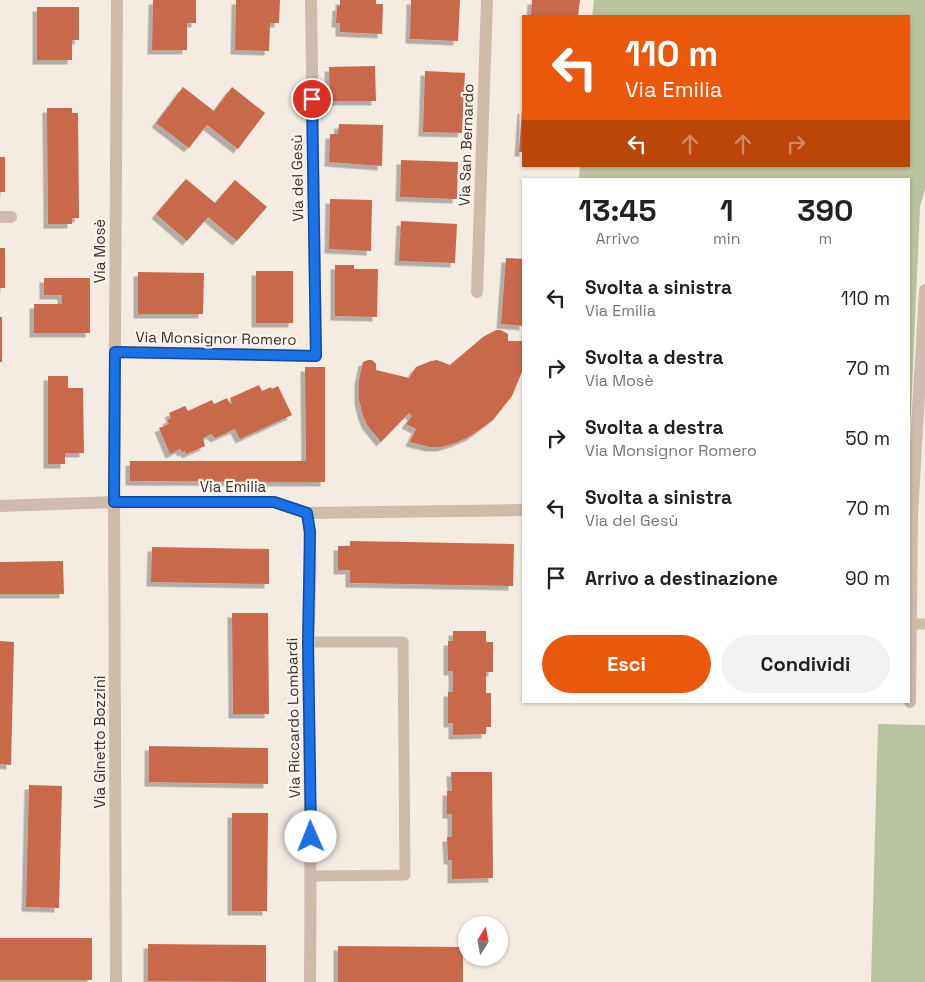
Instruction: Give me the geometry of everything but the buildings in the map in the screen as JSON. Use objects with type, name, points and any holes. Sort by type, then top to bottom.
[{"type":"street","name":"Via Mosè","points":[[114,502],[117,0]]},
{"type":"street","name":"Via del Gesù","points":[[311,0],[316,356]]},
{"type":"street","name":"Via San Bernardo","points":[[476,292],[487,0]]},
{"type":"street","points":[[910,702],[912,515],[921,420],[925,290]]},
{"type":"street","name":"Via Monsignor Romero","points":[[115,352],[316,356]]},
{"type":"street","name":"Via Emilia","points":[[0,506],[114,502],[274,502],[307,513],[522,510]]},
{"type":"street","name":"Via Ginetto Bozzini","points":[[114,502],[116,982]]},
{"type":"street","name":"Via Riccardo Lombardi","points":[[307,513],[310,532],[308,642],[311,876],[310,982]]},
{"type":"lane","points":[[910,624],[925,624]]},
{"type":"lane","points":[[308,642],[403,642],[405,875],[311,876]]},
{"type":"green space","points":[[594,0],[925,0],[925,189],[920,207],[910,434],[910,178],[579,178],[580,167],[910,167],[910,15],[592,15]]},
{"type":"green space","points":[[878,724],[925,725],[925,982],[871,982]]},
{"type":"route","points":[[311,837],[308,642],[310,532],[307,513],[274,502],[114,502],[115,352],[316,356],[312,99]]}]
